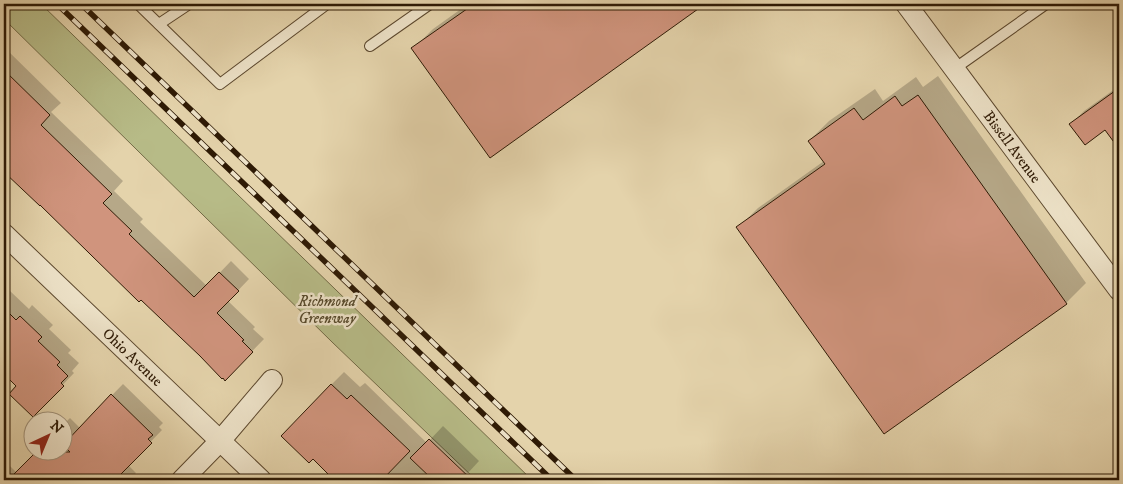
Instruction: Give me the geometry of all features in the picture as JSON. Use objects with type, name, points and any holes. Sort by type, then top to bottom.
[{"type":"street","name":"Bissell Avenue","points":[[906,4],[1119,290]]},
{"type":"street","name":"Ohio Avenue","points":[[4,234],[261,480]]},
{"type":"street","points":[[182,480],[220,441],[272,380]]},
{"type":"lane","points":[[138,4],[220,84],[327,4]]},
{"type":"lane","points":[[159,24],[189,4]]},
{"type":"lane","points":[[370,46],[430,4]]},
{"type":"lane","points":[[954,69],[1046,4]]},
{"type":"green space","name":"Richmond Greenway","points":[[4,4],[41,4],[532,480],[476,480],[332,342],[4,19]]},
{"type":"building","points":[[474,4],[705,4],[490,158],[411,48]]},
{"type":"building","points":[[4,70],[50,115],[41,125],[112,194],[103,203],[132,231],[129,234],[194,297],[219,272],[239,291],[217,313],[244,340],[242,341],[253,352],[225,381],[141,300],[139,302],[4,172]]},
{"type":"building","points":[[1119,88],[1119,149],[1105,130],[1085,145],[1069,124]]},
{"type":"building","points":[[918,95],[1067,304],[884,434],[736,227],[825,164],[808,141],[854,108],[863,120],[895,96],[902,106]]},
{"type":"building","points":[[4,308],[16,320],[20,316],[42,337],[38,341],[60,362],[57,365],[68,376],[61,383],[64,386],[38,412],[28,412],[9,394],[16,386],[4,374]]},
{"type":"building","points":[[331,384],[347,399],[351,395],[410,451],[382,480],[334,480],[313,459],[309,463],[281,436]]},
{"type":"building","points":[[111,394],[153,435],[148,439],[152,443],[115,480],[8,480],[26,462],[72,462],[72,435]]},
{"type":"building","points":[[429,439],[472,480],[433,480],[410,458]]},
{"type":"railway","points":[[57,4],[552,480]]},
{"type":"railway","points":[[81,4],[576,480]]}]
